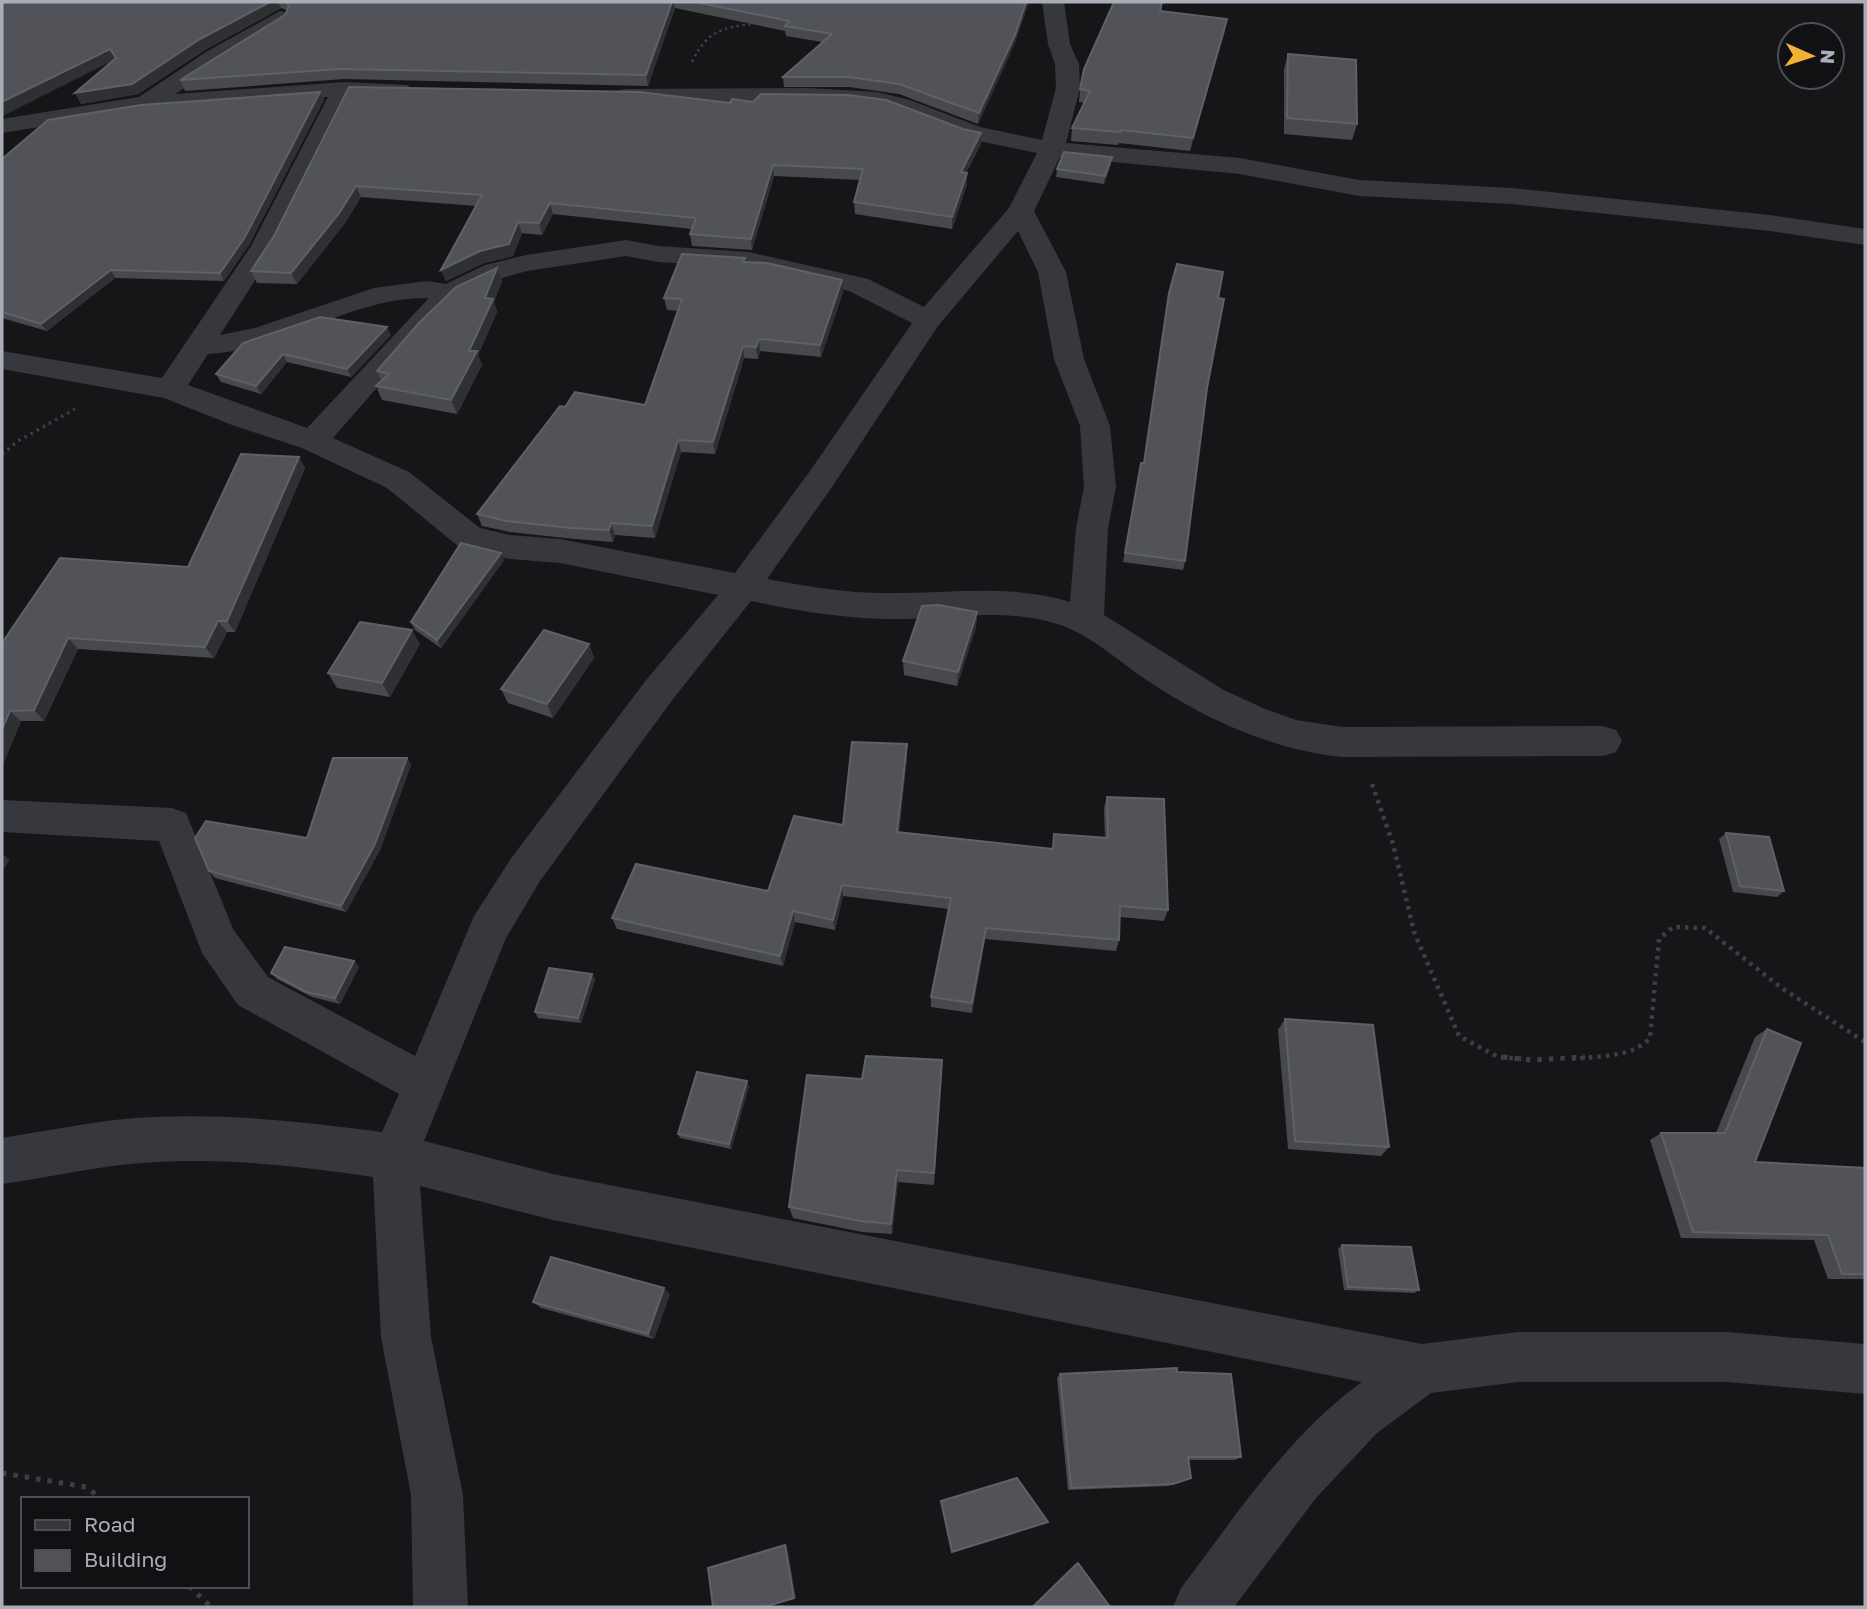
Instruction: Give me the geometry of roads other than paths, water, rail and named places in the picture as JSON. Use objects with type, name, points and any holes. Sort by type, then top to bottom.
[{"type":"street","points":[[440,1607],[437,1495],[406,1337],[395,1157],[489,929],[526,869],[660,689],[742,589],[821,479],[928,320],[1021,211],[1052,149],[1069,78],[1059,44],[1053,2]]},
{"type":"street","points":[[145,103],[214,57],[280,18]]},
{"type":"street","points":[[170,389],[264,246],[344,89]]},
{"type":"street","points":[[2,126],[145,103],[344,89],[424,90]]},
{"type":"street","points":[[597,95],[809,95],[877,100],[902,105],[973,133],[1052,149],[1240,166],[1359,188],[1525,197],[1770,223],[1865,237]]},
{"type":"street","points":[[1021,211],[1052,272],[1069,359],[1095,426],[1100,487],[1092,528],[1086,620]]},
{"type":"street","points":[[313,441],[413,329],[450,293],[495,271],[526,263],[626,248],[658,254],[749,260],[858,285],[928,320]]},
{"type":"street","points":[[199,345],[244,341],[382,296],[438,289],[450,293]]},
{"type":"street","points":[[2,359],[170,389],[243,418],[313,441],[398,480],[470,538],[510,547],[560,551],[742,589],[850,605],[992,603],[1035,606],[1086,620],[1170,676],[1245,718],[1321,741],[1602,741]]},
{"type":"street","points":[[2,816],[172,825],[217,940],[253,991],[423,1084]]},
{"type":"street","points":[[2,1161],[114,1143],[184,1139],[304,1144],[395,1157],[553,1197],[1422,1369],[1518,1357],[1727,1357],[1865,1369]]},
{"type":"street","points":[[1200,1607],[1297,1479],[1359,1415],[1422,1369]]}]
